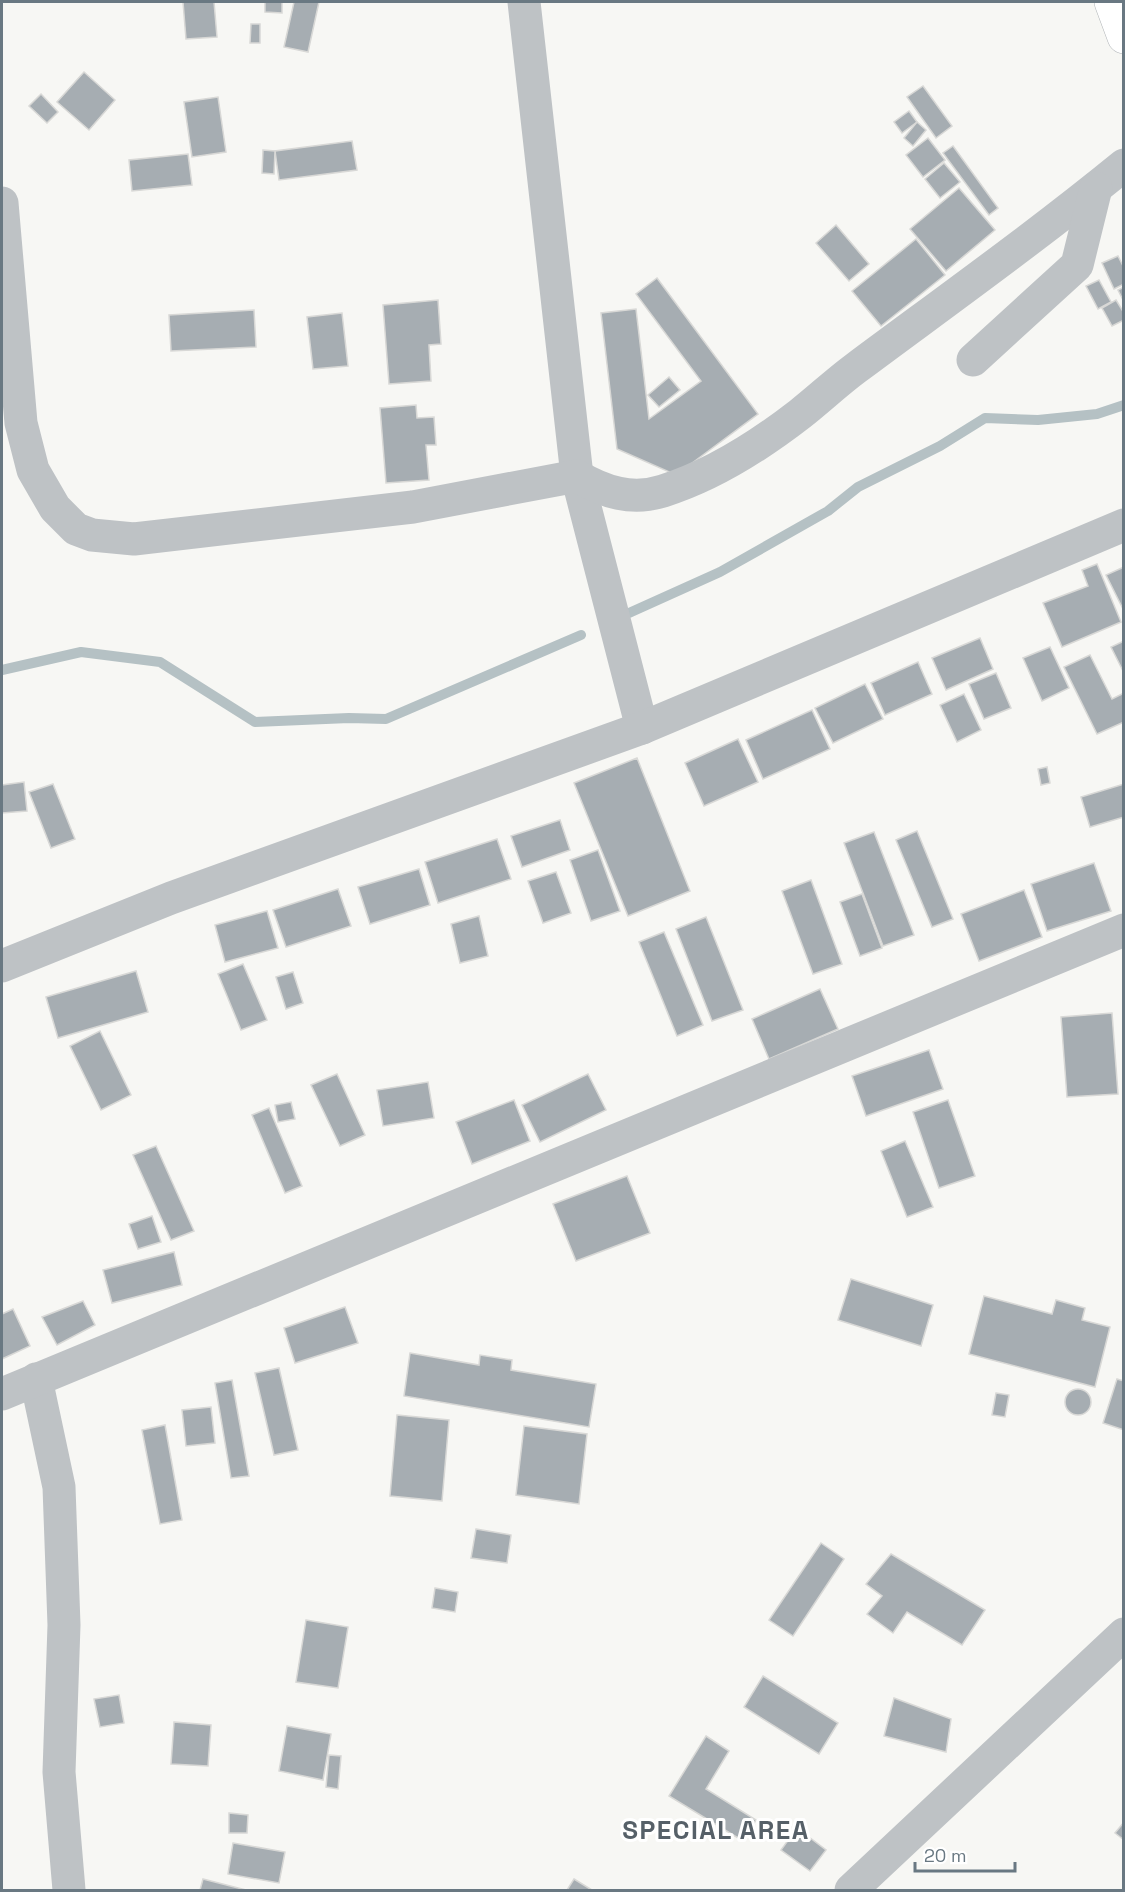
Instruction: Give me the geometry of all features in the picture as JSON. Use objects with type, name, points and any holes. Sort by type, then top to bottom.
[{"type":"main road","points":[[1111,2],[1124,37]]},
{"type":"street","points":[[524,2],[577,476],[642,728]]},
{"type":"street","points":[[2,203],[21,423],[28,451],[44,492],[66,522],[76,529],[92,536],[134,539],[413,507],[577,476],[594,486],[619,495],[638,496],[663,491],[715,470],[800,414],[844,376],[1124,165]]},
{"type":"street","points":[[973,360],[1077,265],[1096,188]]},
{"type":"street","points":[[2,966],[171,898],[642,728],[1124,525]]},
{"type":"street","points":[[2,1394],[1124,930]]},
{"type":"street","points":[[36,1379],[59,1487],[64,1625],[59,1772],[69,1890]]},
{"type":"street","points":[[851,1890],[1124,1634]]},
{"type":"building","points":[[183,2],[214,2],[217,37],[186,39]]},
{"type":"building","points":[[265,2],[282,2],[282,13],[265,12]]},
{"type":"building","points":[[294,2],[319,2],[308,52],[284,47]]},
{"type":"building","points":[[251,24],[260,24],[260,43],[250,43]]},
{"type":"building","points":[[84,72],[115,100],[89,130],[57,102]]},
{"type":"building","points":[[923,86],[952,126],[936,138],[907,97]]},
{"type":"building","points":[[41,94],[58,112],[47,123],[29,106]]},
{"type":"building","points":[[218,97],[226,152],[192,157],[184,102]]},
{"type":"building","points":[[909,111],[917,122],[902,133],[894,122]]},
{"type":"building","points":[[917,122],[926,130],[913,146],[904,138]]},
{"type":"building","points":[[928,138],[945,160],[923,177],[906,155]]},
{"type":"building","points":[[352,141],[357,170],[279,180],[275,151]]},
{"type":"building","points":[[953,146],[998,208],[989,215],[943,153]]},
{"type":"building","points":[[263,150],[275,151],[274,174],[262,173]]},
{"type":"building","points":[[188,154],[192,185],[132,191],[129,160]]},
{"type":"building","points":[[944,163],[960,182],[940,198],[925,179]]},
{"type":"building","points":[[959,188],[995,230],[946,271],[910,229]]},
{"type":"building","points":[[836,225],[869,264],[849,281],[816,243]]},
{"type":"building","points":[[916,239],[945,275],[881,326],[852,291]]},
{"type":"building","points":[[1118,256],[1124,268],[1124,284],[1114,289],[1102,263]]},
{"type":"building","points":[[657,278],[758,414],[676,475],[617,449],[601,313],[636,309],[649,419],[701,381],[636,294]]},
{"type":"building","points":[[1099,280],[1111,302],[1098,309],[1086,286]]},
{"type":"building","points":[[1124,287],[1124,302],[1118,290]]},
{"type":"building","points":[[438,300],[441,344],[429,345],[431,381],[389,384],[383,305]]},
{"type":"building","points":[[1116,300],[1124,313],[1124,320],[1112,326],[1102,308]]},
{"type":"building","points":[[254,310],[256,347],[171,351],[169,315]]},
{"type":"building","points":[[342,313],[348,366],[313,369],[307,317]]},
{"type":"building","points":[[669,377],[680,390],[659,407],[648,395]]},
{"type":"building","points":[[416,405],[417,418],[434,417],[436,445],[426,445],[429,480],[386,483],[380,408]]},
{"type":"building","points":[[1097,564],[1121,622],[1062,647],[1043,603],[1088,586],[1082,570]]},
{"type":"building","points":[[1124,567],[1124,611],[1106,575]]},
{"type":"building","points":[[980,638],[993,669],[946,690],[932,658]]},
{"type":"building","points":[[1124,641],[1124,673],[1111,647]]},
{"type":"building","points":[[1050,647],[1069,688],[1042,701],[1023,658]]},
{"type":"building","points":[[1090,655],[1112,699],[1124,693],[1124,722],[1097,734],[1064,667]]},
{"type":"building","points":[[918,662],[932,694],[885,715],[871,683]]},
{"type":"building","points":[[996,673],[1011,708],[984,719],[969,684]]},
{"type":"building","points":[[865,684],[883,719],[833,743],[815,708]]},
{"type":"building","points":[[964,694],[981,730],[957,742],[940,705]]},
{"type":"building","points":[[812,710],[830,749],[763,779],[746,740]]},
{"type":"building","points":[[738,739],[758,782],[704,806],[685,763]]},
{"type":"building","points":[[637,758],[690,891],[628,916],[574,783]]},
{"type":"building","points":[[1047,767],[1050,783],[1041,785],[1038,769]]},
{"type":"building","points":[[24,782],[27,811],[2,813],[2,785]]},
{"type":"building","points":[[53,784],[75,839],[51,848],[29,792]]},
{"type":"building","points":[[1124,784],[1124,817],[1090,827],[1081,797]]},
{"type":"building","points":[[560,820],[570,850],[522,867],[511,836]]},
{"type":"building","points":[[917,831],[953,919],[932,927],[896,840]]},
{"type":"building","points":[[874,832],[914,935],[883,946],[844,843]]},
{"type":"building","points":[[497,839],[511,879],[438,903],[425,862]]},
{"type":"building","points":[[598,850],[620,911],[591,921],[570,860]]},
{"type":"building","points":[[1094,863],[1111,911],[1047,931],[1031,884]]},
{"type":"building","points":[[419,869],[430,905],[370,924],[358,887]]},
{"type":"building","points":[[556,872],[571,913],[543,923],[528,881]]},
{"type":"building","points":[[811,880],[842,964],[813,974],[782,891]]},
{"type":"building","points":[[338,889],[351,926],[286,947],[273,910]]},
{"type":"building","points":[[1024,890],[1042,937],[979,961],[961,914]]},
{"type":"building","points":[[862,894],[882,948],[860,956],[840,902]]},
{"type":"building","points":[[267,911],[278,948],[225,962],[215,925]]},
{"type":"building","points":[[479,916],[488,956],[460,963],[451,924]]},
{"type":"building","points":[[706,917],[743,1010],[712,1021],[676,929]]},
{"type":"building","points":[[664,932],[703,1025],[677,1036],[639,942]]},
{"type":"building","points":[[243,964],[267,1020],[241,1030],[218,974]]},
{"type":"building","points":[[136,971],[148,1012],[58,1038],[46,997]]},
{"type":"building","points":[[293,972],[303,1003],[286,1009],[276,977]]},
{"type":"building","points":[[820,989],[838,1029],[769,1059],[752,1019]]},
{"type":"building","points":[[1112,1013],[1118,1094],[1067,1097],[1061,1017]]},
{"type":"building","points":[[100,1031],[131,1095],[101,1110],[70,1046]]},
{"type":"building","points":[[929,1050],[943,1089],[866,1116],[852,1076]]},
{"type":"building","points":[[337,1074],[365,1135],[340,1146],[311,1085]]},
{"type":"building","points":[[588,1074],[606,1110],[540,1142],[522,1105]]},
{"type":"building","points":[[428,1082],[434,1118],[383,1126],[377,1090]]},
{"type":"building","points":[[514,1100],[530,1141],[472,1164],[456,1122]]},
{"type":"building","points":[[948,1100],[975,1176],[939,1188],[913,1112]]},
{"type":"building","points":[[291,1102],[295,1119],[278,1122],[275,1105]]},
{"type":"building","points":[[269,1108],[302,1186],[285,1193],[252,1115]]},
{"type":"building","points":[[905,1141],[933,1207],[907,1217],[881,1151]]},
{"type":"building","points":[[156,1146],[194,1231],[171,1240],[133,1155]]},
{"type":"building","points":[[627,1176],[650,1233],[576,1261],[553,1204]]},
{"type":"building","points":[[152,1216],[161,1242],[138,1249],[129,1224]]},
{"type":"building","points":[[174,1252],[182,1285],[112,1303],[103,1270]]},
{"type":"building","points":[[851,1279],[933,1305],[921,1346],[838,1320]]},
{"type":"building","points":[[984,1296],[1052,1314],[1056,1300],[1085,1308],[1082,1320],[1110,1327],[1095,1387],[969,1354]]},
{"type":"building","points":[[83,1301],[95,1325],[57,1345],[42,1317]]},
{"type":"building","points":[[345,1307],[358,1343],[295,1363],[284,1328]]},
{"type":"building","points":[[13,1309],[30,1346],[2,1359],[2,1314]]},
{"type":"building","points":[[410,1353],[479,1365],[480,1355],[512,1360],[511,1370],[596,1384],[589,1427],[404,1396]]},
{"type":"building","points":[[279,1368],[298,1450],[274,1455],[255,1373]]},
{"type":"building","points":[[1117,1379],[1124,1381],[1124,1430],[1103,1423]]},
{"type":"building","points":[[232,1380],[249,1476],[231,1478],[215,1383]]},
{"type":"building","points":[[1078,1389],[1087,1393],[1091,1402],[1087,1411],[1078,1415],[1069,1411],[1065,1402],[1069,1393]]},
{"type":"building","points":[[996,1393],[1009,1395],[1005,1417],[992,1415]]},
{"type":"building","points":[[211,1407],[215,1443],[186,1446],[182,1410]]},
{"type":"building","points":[[397,1415],[449,1420],[442,1501],[390,1496]]},
{"type":"building","points":[[165,1425],[182,1520],[160,1524],[142,1430]]},
{"type":"building","points":[[524,1426],[587,1434],[579,1504],[516,1495]]},
{"type":"building","points":[[476,1529],[511,1535],[507,1563],[471,1558]]},
{"type":"building","points":[[821,1543],[844,1559],[793,1636],[769,1620]]},
{"type":"building","points":[[891,1554],[985,1610],[962,1645],[907,1612],[893,1633],[867,1614],[882,1596],[866,1584]]},
{"type":"building","points":[[435,1588],[458,1592],[455,1612],[432,1608]]},
{"type":"building","points":[[306,1620],[348,1627],[338,1688],[296,1682]]},
{"type":"building","points":[[763,1676],[838,1723],[819,1754],[744,1707]]},
{"type":"building","points":[[119,1695],[124,1723],[100,1727],[94,1699]]},
{"type":"building","points":[[894,1698],[951,1719],[946,1752],[884,1736]]},
{"type":"building","points":[[174,1722],[211,1725],[208,1766],[171,1764]]},
{"type":"building","points":[[287,1726],[331,1734],[323,1780],[279,1771]]},
{"type":"building","points":[[706,1736],[729,1751],[706,1789],[756,1820],[743,1841],[669,1796]]},
{"type":"building","points":[[329,1755],[341,1756],[338,1789],[326,1787]]},
{"type":"building","points":[[229,1813],[248,1815],[247,1833],[229,1833]]},
{"type":"building","points":[[1124,1822],[1124,1840],[1115,1833]]},
{"type":"building","points":[[797,1828],[826,1850],[810,1871],[781,1850]]},
{"type":"building","points":[[233,1843],[285,1852],[279,1883],[228,1874]]},
{"type":"building","points":[[203,1879],[246,1890],[200,1890]]},
{"type":"building","points":[[574,1879],[592,1890],[567,1890]]},
{"type":"waterway","points":[[629,613],[720,572],[828,511],[858,487],[940,446],[985,418],[1038,420],[1097,414],[1124,405]]},
{"type":"waterway","points":[[2,670],[81,652],[160,662],[255,722],[349,718],[386,719],[581,635]]},
{"type":"district","name":"SPECIAL AREA","points":[[716,1830]]}]
